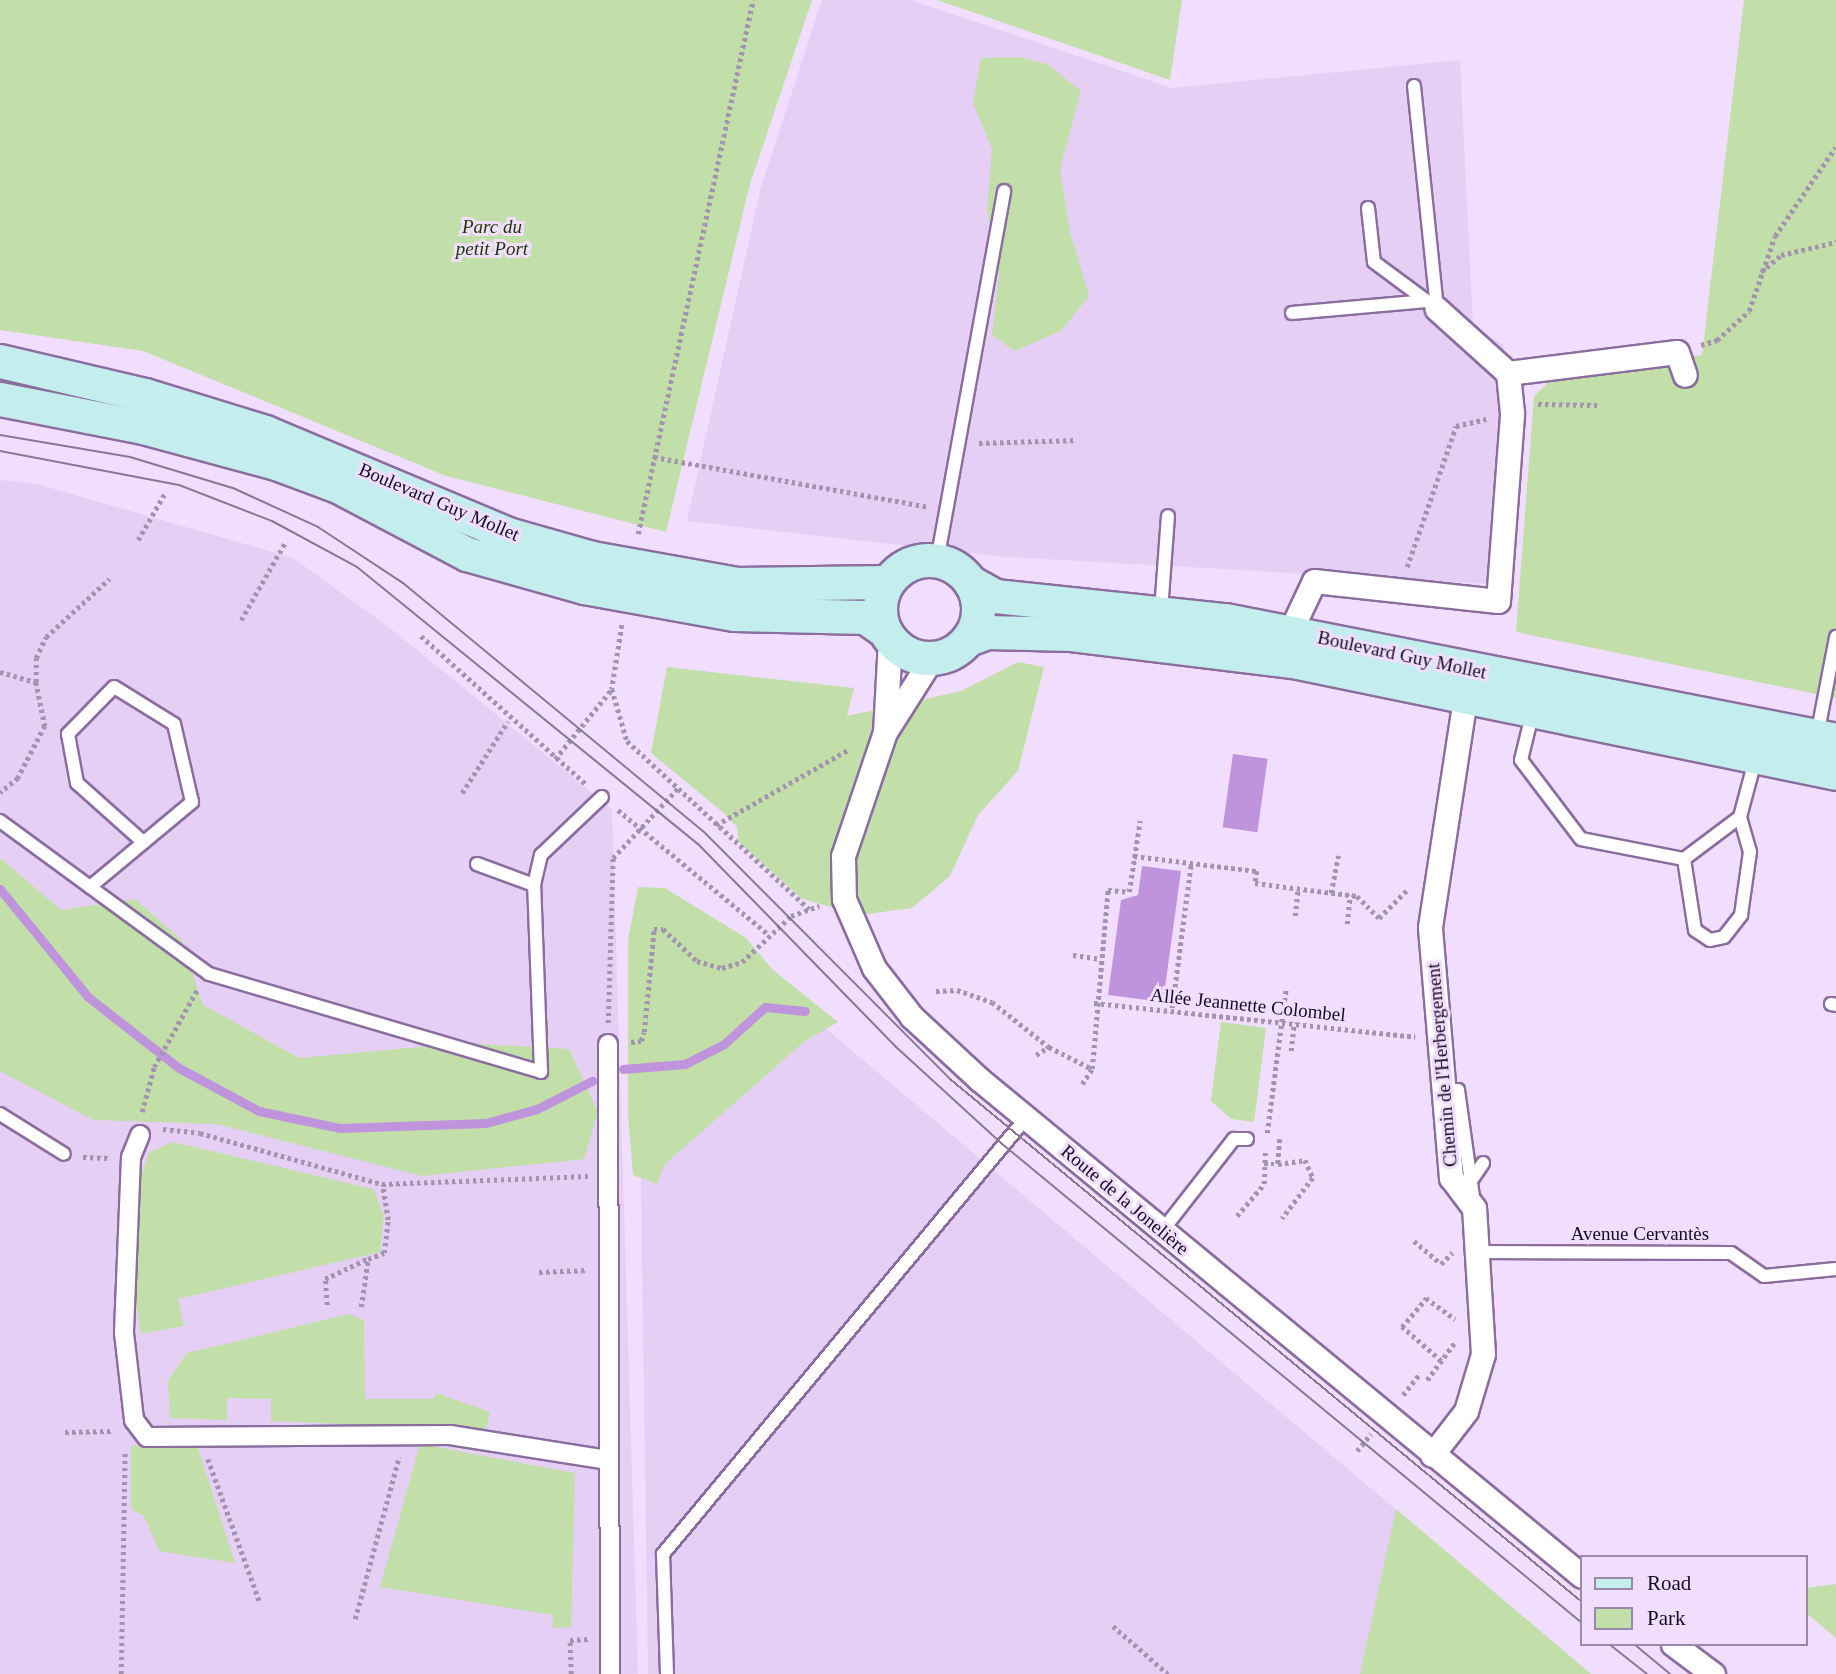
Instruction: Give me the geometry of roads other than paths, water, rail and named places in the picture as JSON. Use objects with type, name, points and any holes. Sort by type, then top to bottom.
[{"type":"main road","name":"Boulevard Guy Mollet","points":[[0,361],[265,432],[630,583],[734,614],[865,617],[887,635]]},
{"type":"main road","name":"Boulevard Guy Mollet","points":[[0,399],[143,427],[276,463],[338,486],[467,554],[630,583],[888,582]]},
{"type":"main road","points":[[937,561],[970,582],[978,614],[968,639],[932,658],[909,654],[887,635],[880,606],[888,582],[910,564],[937,561]]},
{"type":"main road","name":"Boulevard Guy Mollet","points":[[970,582],[995,596],[1161,611],[1290,632],[1826,738]]},
{"type":"main road","name":"Boulevard Guy Mollet","points":[[968,639],[986,632],[1043,633],[1184,646],[1465,697],[1836,773]]},
{"type":"street","points":[[1290,632],[1314,581],[1499,601],[1512,413],[1508,373],[1432,304]]},
{"type":"street","points":[[1508,373],[1677,352],[1685,375]]},
{"type":"street","name":"Route de la Jonelière","points":[[885,732],[887,635]]},
{"type":"street","name":"Route de la Jonelière","points":[[932,658],[885,732],[844,856],[850,921],[912,1017],[1026,1118],[1580,1574]]},
{"type":"street","name":"Chemin de l'Herbergement","points":[[1465,697],[1431,912],[1440,1041],[1451,1090],[1451,1178],[1475,1208]]},
{"type":"street","points":[[608,1044],[606,1270],[610,1674]]},
{"type":"street","points":[[140,1135],[131,1157],[124,1305],[134,1420],[147,1437],[450,1435],[607,1460]]},
{"type":"street","points":[[1432,1455],[1466,1411],[1481,1374],[1470,1248],[1475,1208]]},
{"type":"street","points":[[1676,1646],[1713,1674]]},
{"type":"lane","points":[[1414,86],[1432,304]]},
{"type":"lane","points":[[937,561],[1004,191]]},
{"type":"lane","points":[[1368,208],[1374,262],[1432,304]]},
{"type":"lane","points":[[1292,313],[1432,304]]},
{"type":"lane","points":[[1161,611],[1168,516]]},
{"type":"lane","points":[[1826,738],[1836,637]]},
{"type":"lane","points":[[90,887],[192,802],[174,724],[114,687],[68,734],[77,783],[143,842]]},
{"type":"lane","points":[[1533,711],[1521,760],[1581,839],[1684,859],[1740,817]]},
{"type":"lane","points":[[1684,859],[1695,930],[1710,940],[1724,937],[1741,915],[1750,852],[1740,817],[1756,757]]},
{"type":"lane","points":[[0,821],[209,974],[541,1072],[534,885],[541,855],[602,797]]},
{"type":"lane","points":[[477,864],[534,885]]},
{"type":"lane","points":[[1451,1090],[1473,1178],[1475,1208]]},
{"type":"lane","points":[[0,1114],[64,1154]]},
{"type":"lane","points":[[667,1674],[663,1554],[1026,1118]]},
{"type":"lane","points":[[1162,1231],[1234,1139],[1247,1139]]},
{"type":"lane","points":[[1473,1178],[1483,1163]]},
{"type":"lane","name":"Avenue Cervantès","points":[[1470,1248],[1731,1253],[1764,1276],[1836,1269]]},
{"type":"waterway","points":[[0,889],[88,997],[179,1068],[259,1111],[340,1128],[486,1123],[537,1109],[592,1081]]},
{"type":"waterway","points":[[623,1069],[685,1064],[724,1044],[765,1007],[805,1011]]},
{"type":"tram line","points":[[0,435],[130,457],[233,488],[318,527],[403,583],[706,834],[950,1079],[1580,1600]]},
{"type":"tram line","points":[[0,451],[179,485],[272,521],[357,567],[698,844],[896,1047],[1001,1143],[1580,1621]]},
{"type":"tram line","points":[[1612,1646],[1647,1674]]},
{"type":"tram line","points":[[1636,1646],[1670,1674]]},
{"type":"park label","name":"Parc du petit Port","points":[[492,238]]}]
